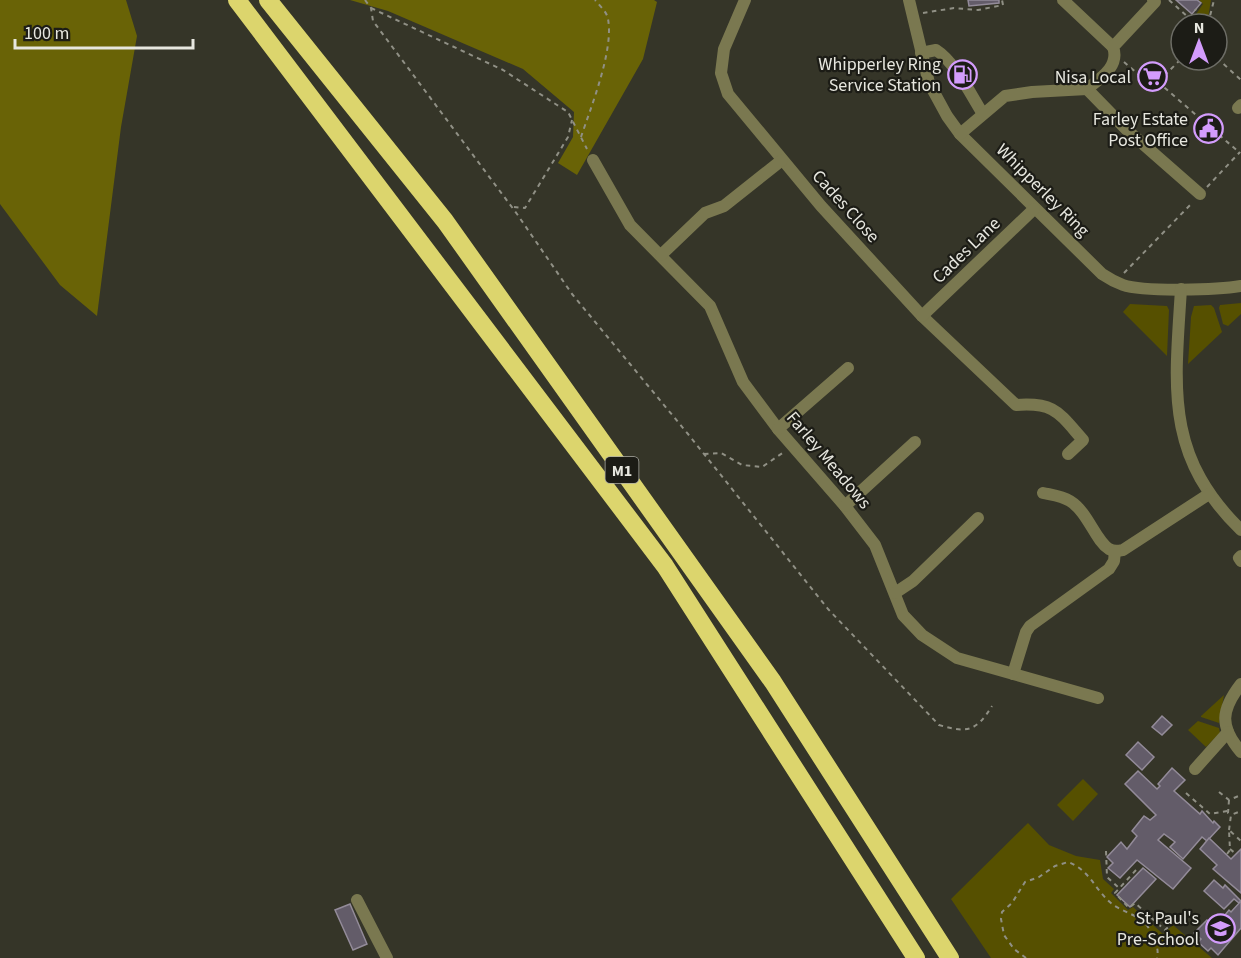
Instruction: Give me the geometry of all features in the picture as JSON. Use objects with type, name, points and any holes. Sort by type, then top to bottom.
[{"type":"highway","name":"M1","points":[[237,0],[665,566],[916,958]]},
{"type":"highway","name":"M1","points":[[268,0],[444,221],[780,692],[950,958]]},
{"type":"street","name":"Cades Close","points":[[745,0],[724,48],[721,73],[728,94],[821,206],[922,316],[1016,405],[1046,406],[1059,412],[1083,440],[1068,454]]},
{"type":"street","name":"Whipperley Ring","points":[[909,0],[929,83],[947,116],[960,134],[1034,209],[1102,273],[1116,282],[1139,288],[1216,289],[1241,286]]},
{"type":"street","points":[[1063,0],[1114,50]]},
{"type":"street","points":[[960,134],[1005,96],[1087,89],[1114,63],[1114,50],[1155,2],[1153,0]]},
{"type":"street","points":[[921,53],[936,50],[941,53],[960,76],[983,114]]},
{"type":"street","points":[[1087,89],[1127,130],[1200,194]]},
{"type":"street","name":"Farley Meadows","points":[[593,160],[630,225],[710,306],[742,382],[778,429],[845,506],[875,545],[903,615],[922,635],[957,658],[1098,698]]},
{"type":"street","points":[[661,255],[705,213],[724,206],[782,160]]},
{"type":"street","name":"Cades Lane","points":[[922,316],[1034,209]]},
{"type":"street","points":[[1181,289],[1176,382],[1178,411],[1189,454],[1209,494],[1241,530]]},
{"type":"street","points":[[778,429],[848,368]]},
{"type":"street","points":[[845,506],[915,442]]},
{"type":"street","points":[[1043,493],[1071,501],[1082,512],[1107,548],[1115,551],[1123,550],[1209,494]]},
{"type":"street","points":[[895,593],[913,581],[978,518]]},
{"type":"street","points":[[1013,674],[1030,626],[1109,569],[1114,561],[1115,551]]},
{"type":"street","points":[[1241,684],[1229,700],[1226,716],[1232,742],[1241,752]]},
{"type":"street","points":[[1195,769],[1228,732]]},
{"type":"street","points":[[357,900],[387,958]]},
{"type":"path","points":[[365,0],[372,8],[503,70],[568,112],[593,160]]},
{"type":"path","points":[[581,137],[599,85],[609,36],[608,16],[595,0]]},
{"type":"path","points":[[912,15],[954,8],[978,10],[1003,4],[1002,0]]},
{"type":"path","points":[[1169,0],[1183,12]]},
{"type":"path","points":[[372,8],[373,21],[512,207],[572,294],[828,609],[939,725],[959,731],[974,727],[983,721],[992,706]]},
{"type":"path","points":[[1114,50],[1153,87],[1169,71]]},
{"type":"path","points":[[1229,69],[1241,80]]},
{"type":"path","points":[[1116,282],[1240,153],[1158,82]]},
{"type":"path","points":[[512,207],[525,208],[568,137],[572,120]]},
{"type":"path","points":[[704,454],[721,453],[742,465],[762,467],[792,446]]},
{"type":"path","points":[[1219,792],[1229,800]]},
{"type":"path","points":[[1186,793],[1210,814],[1228,811]]},
{"type":"path","points":[[1229,800],[1241,795]]},
{"type":"path","points":[[1227,854],[1230,849],[1229,800]]},
{"type":"path","points":[[1231,815],[1241,811]]},
{"type":"path","points":[[1229,830],[1241,841]]},
{"type":"path","points":[[1230,849],[1236,854]]},
{"type":"path","points":[[1106,851],[1107,878],[1119,888]]},
{"type":"path","points":[[1026,958],[1014,949],[1004,935],[1002,912],[1012,903],[1025,882],[1060,863],[1068,862],[1082,868],[1112,903],[1148,927],[1157,945],[1157,958]]},
{"type":"path","points":[[1136,870],[1115,893],[1129,908],[1135,903],[1165,930],[1173,923]]},
{"type":"path","points":[[1144,923],[1150,917]]},
{"type":"shaded area","points":[[0,0],[126,0],[137,36],[121,127],[97,316],[60,285],[0,204]]},
{"type":"shaded area","points":[[350,0],[654,0],[657,2],[643,59],[577,175],[558,163],[573,137],[574,112],[523,69],[388,11]]},
{"type":"shaded area","points":[[1199,0],[1211,0],[1209,12],[1197,12],[1203,4]]},
{"type":"shaded area","points":[[1241,303],[1241,314],[1228,326],[1223,324],[1220,305]]},
{"type":"shaded area","points":[[1130,304],[1167,306],[1169,310],[1167,356],[1123,312]]},
{"type":"shaded area","points":[[1211,305],[1222,332],[1188,364],[1191,317],[1194,306]]},
{"type":"shaded area","points":[[1224,695],[1219,723],[1201,717],[1201,716]]},
{"type":"shaded area","points":[[1198,721],[1219,728],[1220,733],[1206,747],[1188,730]]},
{"type":"shaded area","points":[[1083,779],[1098,794],[1073,821],[1057,805]]},
{"type":"shaded area","points":[[1028,823],[1049,845],[1076,856],[1100,860],[1103,879],[1114,889],[1111,893],[1128,910],[1133,907],[1163,934],[1173,925],[1212,958],[991,958],[951,899]]},
{"type":"building","points":[[968,0],[999,0],[999,3],[969,6]]},
{"type":"building","points":[[1176,0],[1197,0],[1201,3],[1194,12],[1190,12]]},
{"type":"building","points":[[1162,716],[1172,725],[1162,735],[1152,727]]},
{"type":"building","points":[[1138,742],[1154,757],[1142,770],[1126,755]]},
{"type":"building","points":[[1172,768],[1185,780],[1174,791],[1200,814],[1202,811],[1220,827],[1207,841],[1202,837],[1183,859],[1170,847],[1175,842],[1164,834],[1158,840],[1191,868],[1173,889],[1137,860],[1120,878],[1108,868],[1113,863],[1107,857],[1121,842],[1127,849],[1137,836],[1132,831],[1144,816],[1150,820],[1156,815],[1125,784],[1138,771],[1157,789],[1160,786],[1158,784]]},
{"type":"building","name":"St Paul's Pre-School","points":[[1209,838],[1231,859],[1241,849],[1241,893],[1213,869],[1217,865],[1200,849]]},
{"type":"building","points":[[1143,868],[1156,879],[1130,907],[1117,895]]},
{"type":"building","points":[[1214,880],[1223,888],[1225,885],[1241,901],[1239,903],[1234,899],[1224,909],[1204,891]]},
{"type":"building","name":"St Paul's Pre-School","points":[[1241,901],[1241,928],[1218,955],[1211,948],[1208,951],[1198,942],[1201,939],[1194,933],[1207,920],[1215,927],[1229,910],[1231,912]]},
{"type":"building","points":[[350,904],[367,944],[353,950],[335,910]]},
{"type":"place","name":"Whipperley Ring Service Station","points":[[962,74]]},
{"type":"place","name":"Nisa Local","points":[[1152,77]]},
{"type":"place","name":"Farley Estate Post Office","points":[[1209,129]]},
{"type":"place","name":"St Paul's Pre-School","points":[[1220,928]]}]
